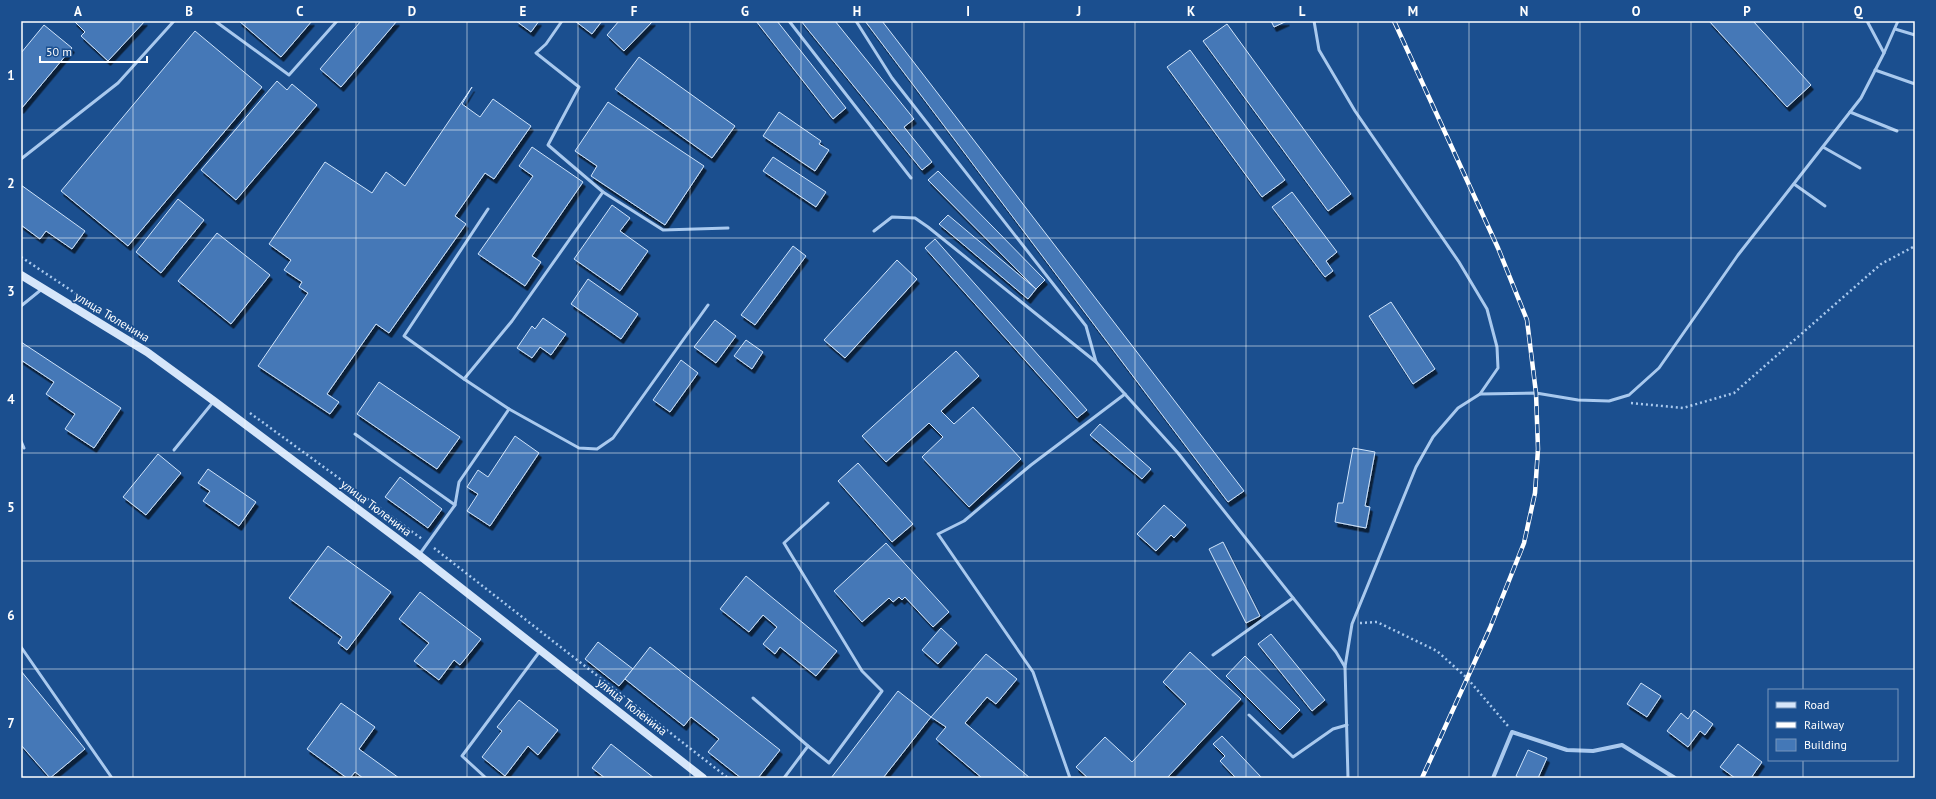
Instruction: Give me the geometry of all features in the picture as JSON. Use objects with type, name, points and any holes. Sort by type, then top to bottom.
[{"type":"main road","name":"улица Тюленина","points":[[21,275],[147,352],[214,401],[419,555],[703,778]]},
{"type":"street","points":[[1493,778],[1512,732],[1567,750],[1593,751],[1622,745],[1675,778]]},
{"type":"lane","points":[[21,160],[118,83],[174,21]]},
{"type":"lane","points":[[215,21],[289,75],[337,21]]},
{"type":"lane","points":[[562,21],[546,44],[536,53],[579,87],[548,145],[603,192],[663,230],[728,228]]},
{"type":"lane","points":[[789,21],[911,178]]},
{"type":"lane","points":[[856,21],[892,78],[1086,326],[1096,362]]},
{"type":"lane","points":[[1314,21],[1319,50],[1355,111],[1402,176],[1459,262],[1487,310],[1497,347],[1498,368],[1480,394],[1458,408],[1433,437],[1416,467],[1352,624],[1345,667],[1348,778]]},
{"type":"lane","points":[[1867,21],[1884,53]]},
{"type":"lane","points":[[1480,394],[1536,393],[1578,400],[1609,402],[1629,395],[1659,368],[1738,255],[1861,98],[1884,53],[1898,21]]},
{"type":"lane","points":[[1895,29],[1915,35]]},
{"type":"lane","points":[[1875,70],[1915,84]]},
{"type":"lane","points":[[1850,112],[1897,131]]},
{"type":"lane","points":[[1823,146],[1860,168]]},
{"type":"lane","points":[[1794,184],[1825,206]]},
{"type":"lane","points":[[464,379],[512,321],[603,192]]},
{"type":"lane","points":[[488,209],[404,336],[509,409],[579,448],[597,449],[613,438],[708,304]]},
{"type":"lane","points":[[874,231],[892,218],[916,218],[1096,362],[1178,453],[1336,652],[1345,667]]},
{"type":"lane","points":[[21,306],[42,289]]},
{"type":"lane","points":[[1070,778],[1033,672],[938,534],[964,521],[1031,465],[1125,394]]},
{"type":"lane","points":[[174,450],[214,401]]},
{"type":"lane","points":[[419,555],[455,505],[459,482],[509,409]]},
{"type":"lane","points":[[355,434],[455,505]]},
{"type":"lane","points":[[21,441],[24,448]]},
{"type":"lane","points":[[753,698],[828,763],[882,691],[862,671],[784,543],[828,503]]},
{"type":"lane","points":[[1213,655],[1293,598]]},
{"type":"lane","points":[[21,647],[112,778]]},
{"type":"lane","points":[[486,778],[462,756],[541,650]]},
{"type":"lane","points":[[1249,715],[1293,757],[1333,729],[1347,725]]},
{"type":"lane","points":[[784,778],[808,746]]},
{"type":"path","points":[[1609,402],[1683,408],[1734,393],[1881,264],[1915,246]]},
{"type":"path","points":[[1352,624],[1377,622],[1437,652],[1467,678],[1512,732]]},
{"type":"building","points":[[74,21],[145,21],[108,61],[81,36],[85,32]]},
{"type":"building","points":[[239,21],[312,21],[281,57]]},
{"type":"building","points":[[361,21],[397,21],[341,87],[320,69]]},
{"type":"building","points":[[516,21],[539,21],[531,32]]},
{"type":"building","points":[[575,21],[602,21],[592,34]]},
{"type":"building","points":[[619,21],[653,21],[624,51],[607,35]]},
{"type":"building","points":[[756,21],[777,21],[846,108],[833,119]]},
{"type":"building","points":[[801,21],[835,21],[914,119],[904,127],[932,162],[922,170]]},
{"type":"building","points":[[865,21],[882,21],[1244,491],[1228,502]]},
{"type":"building","points":[[1271,21],[1287,21],[1274,27]]},
{"type":"building","points":[[1709,21],[1753,21],[1811,85],[1787,107]]},
{"type":"building","points":[[1227,24],[1351,194],[1328,211],[1203,41]]},
{"type":"building","points":[[44,25],[72,48],[21,109],[21,53]]},
{"type":"building","points":[[195,31],[262,87],[128,246],[61,191]]},
{"type":"building","points":[[1190,50],[1285,180],[1262,197],[1167,67]]},
{"type":"building","points":[[639,57],[735,126],[712,158],[615,89]]},
{"type":"building","points":[[277,81],[287,90],[292,84],[317,105],[236,200],[201,170]]},
{"type":"building","points":[[472,87],[462,104],[480,117],[493,99],[531,126],[494,179],[485,173],[455,216],[466,224],[389,333],[376,324],[327,394],[339,402],[330,414],[258,366],[308,293],[299,287],[302,282],[284,270],[291,260],[269,244],[325,162],[372,193],[386,172],[405,186]]},
{"type":"building","points":[[608,102],[704,166],[665,225],[591,176],[597,166],[575,151]]},
{"type":"building","points":[[779,112],[821,141],[819,144],[829,150],[815,171],[763,136]]},
{"type":"building","points":[[532,147],[583,182],[532,256],[541,262],[525,286],[478,254],[533,176],[519,166]]},
{"type":"building","points":[[773,157],[826,192],[816,207],[763,171]]},
{"type":"building","points":[[938,171],[1045,280],[1036,289],[928,180]]},
{"type":"building","points":[[21,185],[85,231],[72,249],[46,231],[40,239],[21,225]]},
{"type":"building","points":[[1292,192],[1337,252],[1326,261],[1333,271],[1325,277],[1272,207]]},
{"type":"building","points":[[178,199],[204,220],[161,273],[136,252]]},
{"type":"building","points":[[612,205],[630,218],[620,231],[648,251],[620,291],[574,259]]},
{"type":"building","points":[[948,215],[1036,289],[1028,299],[939,224]]},
{"type":"building","points":[[217,233],[270,275],[231,324],[178,281]]},
{"type":"building","points":[[935,239],[1087,410],[1077,418],[925,248]]},
{"type":"building","points":[[793,246],[806,256],[755,325],[741,315]]},
{"type":"building","points":[[897,260],[917,279],[845,358],[824,340]]},
{"type":"building","points":[[588,279],[638,314],[621,339],[571,304]]},
{"type":"building","points":[[1391,302],[1435,369],[1413,384],[1369,316]]},
{"type":"building","points":[[543,318],[566,334],[551,355],[540,347],[532,358],[517,348],[532,326],[535,329]]},
{"type":"building","points":[[715,320],[736,336],[716,363],[694,347]]},
{"type":"building","points":[[746,340],[763,352],[752,369],[734,356]]},
{"type":"building","points":[[21,342],[121,408],[94,448],[65,429],[75,414],[46,394],[54,382],[21,360]]},
{"type":"building","points":[[956,351],[979,376],[941,411],[954,424],[973,407],[1021,459],[969,507],[922,457],[943,437],[929,423],[886,462],[862,436]]},
{"type":"building","points":[[681,360],[698,373],[670,412],[653,400]]},
{"type":"building","points":[[379,382],[460,437],[437,469],[357,414]]},
{"type":"building","points":[[1100,424],[1151,469],[1142,479],[1090,435]]},
{"type":"building","points":[[515,436],[539,453],[490,526],[467,511],[478,494],[467,487],[478,470],[488,477]]},
{"type":"building","points":[[1353,448],[1375,452],[1365,506],[1370,507],[1366,528],[1335,522],[1338,503],[1343,503]]},
{"type":"building","points":[[158,454],[181,473],[146,515],[123,497]]},
{"type":"building","points":[[858,463],[913,524],[892,542],[838,481]]},
{"type":"building","points":[[208,469],[256,502],[239,526],[203,501],[210,491],[198,483]]},
{"type":"building","points":[[400,477],[442,509],[428,528],[385,497]]},
{"type":"building","points":[[1164,505],[1186,525],[1174,538],[1171,535],[1156,551],[1137,534]]},
{"type":"building","points":[[1223,542],[1260,616],[1246,623],[1209,549]]},
{"type":"building","points":[[886,543],[949,612],[933,627],[905,597],[902,600],[899,597],[893,602],[889,598],[862,622],[834,591]]},
{"type":"building","points":[[328,546],[391,592],[347,650],[338,643],[342,637],[289,598]]},
{"type":"building","points":[[746,576],[837,651],[816,676],[780,647],[775,654],[763,644],[777,627],[763,615],[749,632],[720,609]]},
{"type":"building","points":[[420,592],[481,639],[460,665],[454,660],[439,680],[414,661],[429,643],[399,619]]},
{"type":"building","points":[[941,628],[957,643],[938,664],[922,650]]},
{"type":"building","points":[[1271,634],[1325,700],[1312,711],[1258,644]]},
{"type":"building","points":[[598,642],[633,669],[619,686],[585,659]]},
{"type":"building","points":[[650,647],[780,750],[758,778],[741,778],[708,752],[719,739],[691,717],[684,726],[625,679]]},
{"type":"building","points":[[1190,652],[1241,699],[1167,778],[1088,778],[1076,767],[1105,737],[1132,762],[1186,704],[1163,682]]},
{"type":"building","points":[[986,654],[1017,679],[996,704],[987,697],[965,723],[1030,778],[982,778],[936,739],[946,727],[931,717]]},
{"type":"building","points":[[1245,656],[1300,710],[1280,730],[1226,676]]},
{"type":"building","points":[[21,671],[85,749],[50,778],[21,745]]},
{"type":"building","points":[[1641,683],[1661,696],[1647,717],[1627,704]]},
{"type":"building","points":[[898,691],[931,717],[883,778],[831,778]]},
{"type":"building","points":[[519,700],[558,730],[538,755],[528,746],[505,776],[482,757],[502,731],[497,727]]},
{"type":"building","points":[[341,703],[375,727],[359,749],[399,778],[363,778],[355,772],[350,778],[347,778],[307,749]]},
{"type":"building","points":[[1694,710],[1713,724],[1705,735],[1700,731],[1688,747],[1667,731],[1681,713],[1688,719]]},
{"type":"building","points":[[1222,736],[1262,778],[1236,778],[1220,761],[1225,756],[1213,744]]},
{"type":"building","points":[[611,744],[654,778],[605,778],[592,768]]},
{"type":"building","points":[[1738,744],[1762,762],[1751,778],[1735,778],[1720,767]]},
{"type":"building","points":[[1528,750],[1547,758],[1538,778],[1520,778],[1516,776]]},
{"type":"railway","points":[[1394,21],[1498,248],[1527,320],[1536,393],[1538,449],[1535,493],[1524,543],[1490,628],[1422,778]]}]
